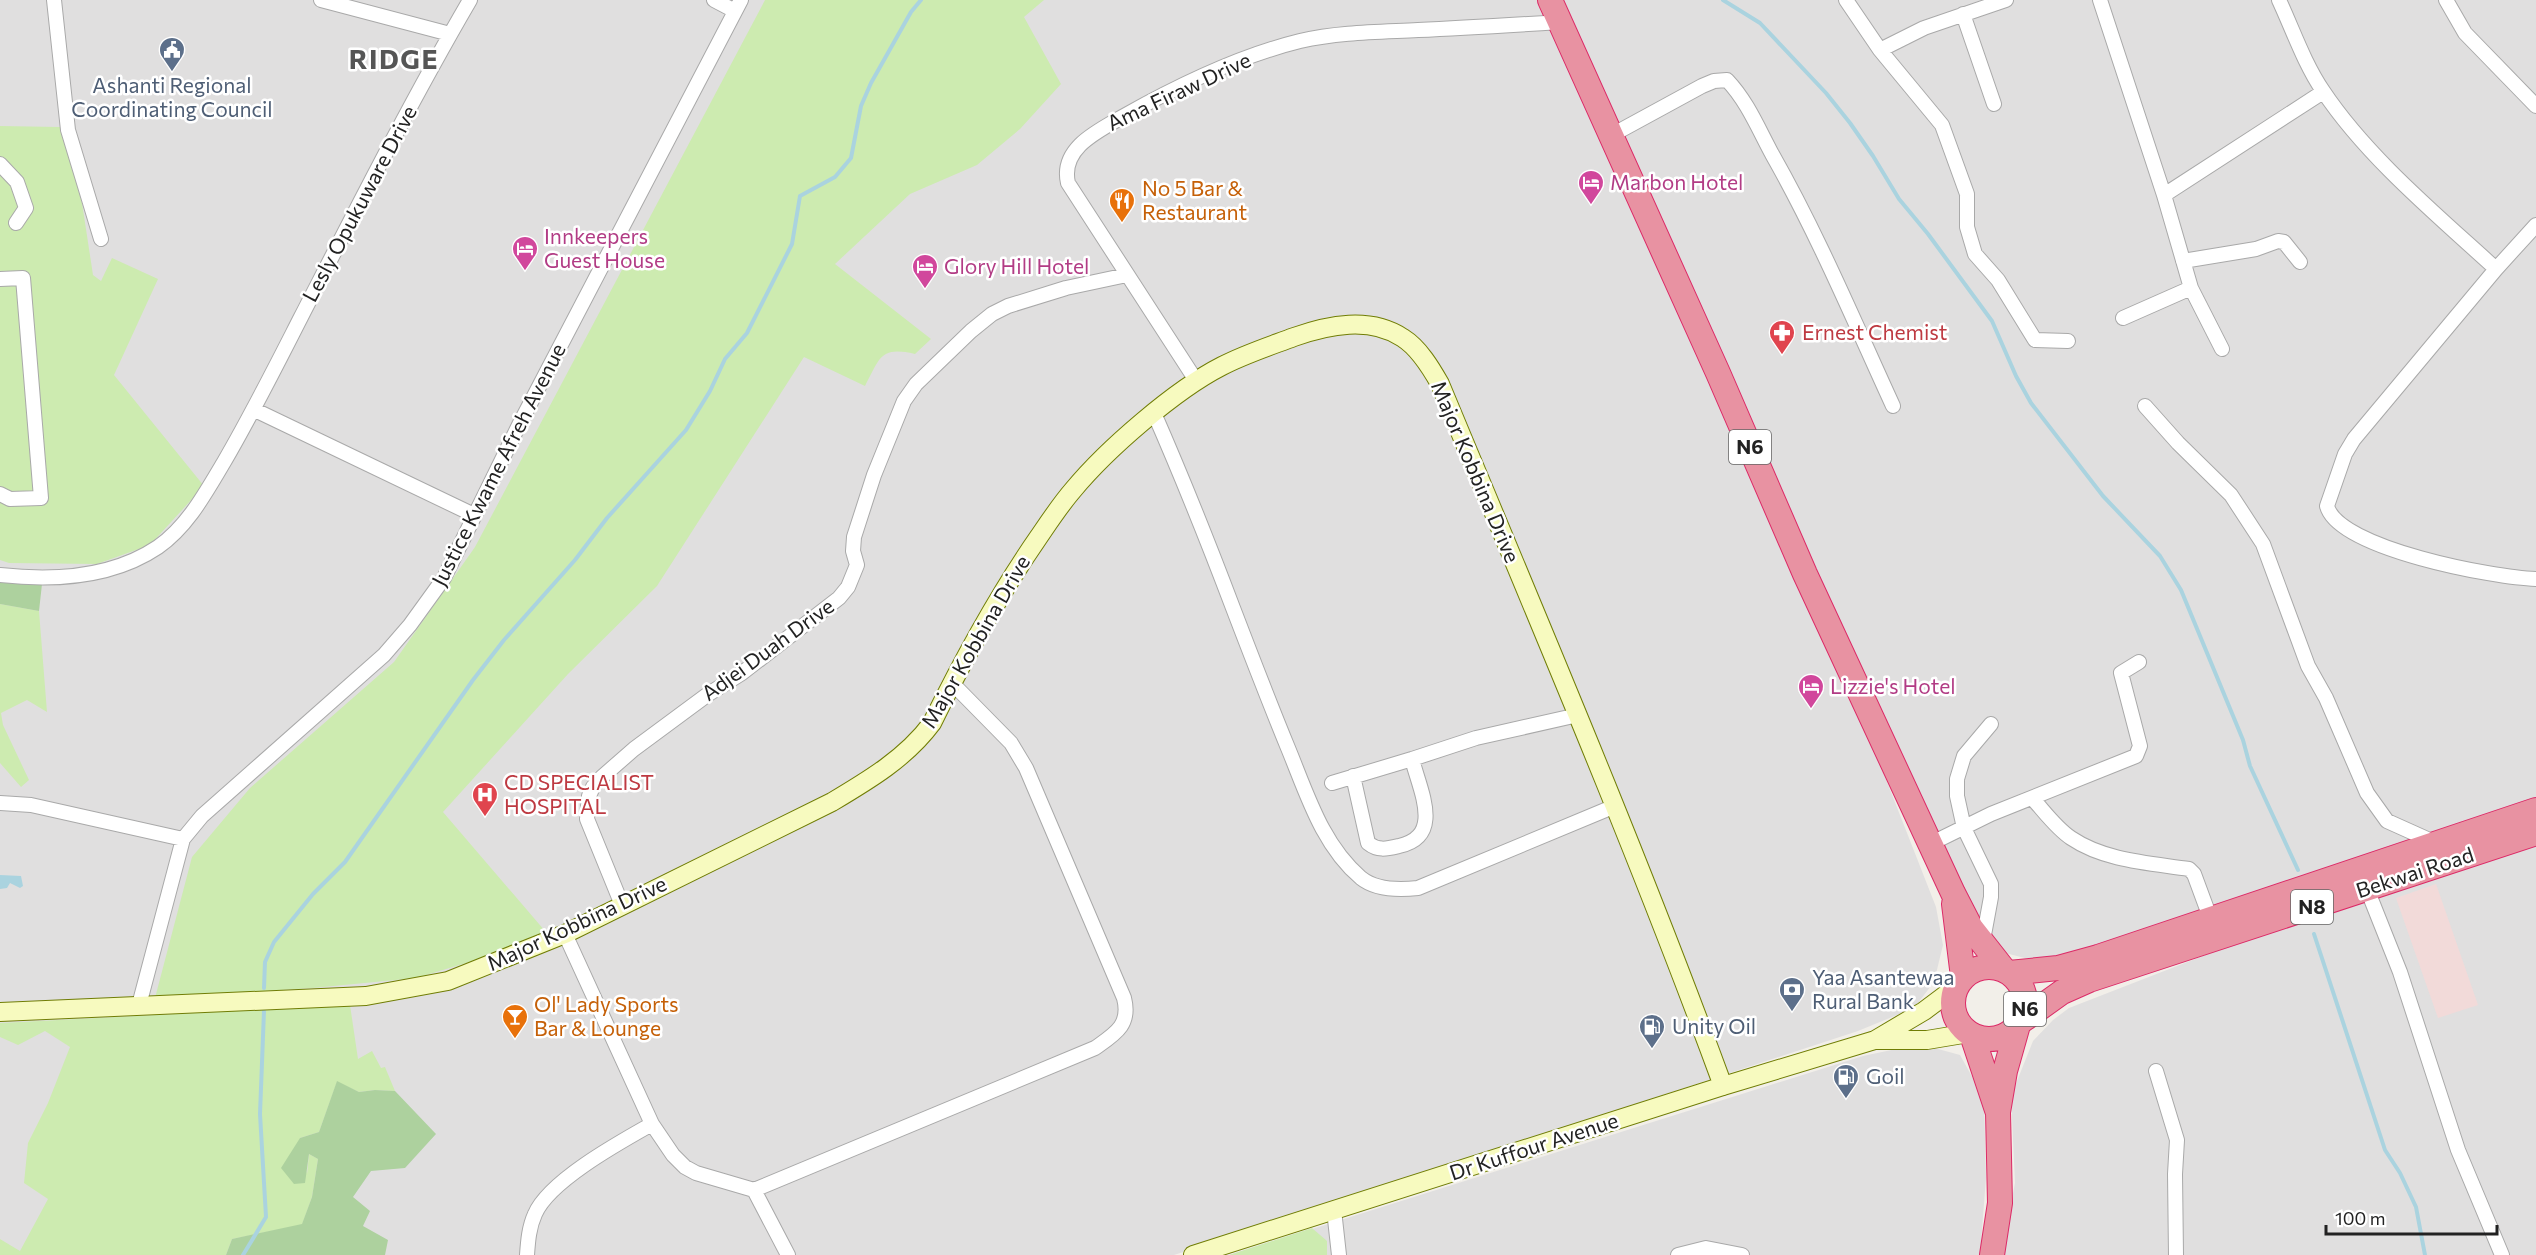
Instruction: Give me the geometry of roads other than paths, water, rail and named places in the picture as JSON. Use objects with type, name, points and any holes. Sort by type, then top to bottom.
[{"type":"highway","name":"N6","points":[[1550,0],[1718,373],[1805,574],[1930,844],[1971,928],[2023,990],[2024,1011],[2019,1023],[2000,1104],[2000,1203],[1992,1255]]},
{"type":"highway","name":"Bekwai Road","points":[[2058,968],[2211,920],[2536,810]]},
{"type":"highway","name":"Bekwai Road","points":[[2089,980],[2536,833]]},
{"type":"highway","name":"N6","points":[[1956,898],[1960,982]]},
{"type":"highway","points":[[1956,898],[1984,935],[2004,951],[2025,960],[2058,968]]},
{"type":"highway","name":"N6","points":[[2000,1104],[1970,1034],[1956,1017],[1953,997],[1960,982],[1975,969],[1990,966],[2006,971]]},
{"type":"highway","name":"N8","points":[[2006,971],[2058,968]]},
{"type":"highway","points":[[2000,1104],[2034,1027],[2089,980]]},
{"type":"highway","name":"N8","points":[[2019,1023],[2062,992],[2089,980]]},
{"type":"highway","name":"N6","points":[[1970,1034],[1985,1039],[1997,1038],[2009,1033],[2019,1023]]},
{"type":"street","points":[[54,0],[68,130],[101,239]]},
{"type":"street","points":[[321,0],[450,34]]},
{"type":"street","name":"Lesly Opukuware Drive","points":[[0,575],[41,578],[92,573],[136,559],[159,546],[194,511],[255,410],[365,193],[470,0]]},
{"type":"street","points":[[714,0],[738,6]]},
{"type":"street","points":[[1846,0],[1880,50],[1942,125],[1967,194],[1967,227],[1975,254],[1998,280],[2035,340],[2068,341]]},
{"type":"street","points":[[1880,50],[1924,28],[2006,0]]},
{"type":"street","points":[[2100,0],[2164,195],[2191,288],[2222,350]]},
{"type":"street","points":[[2279,0],[2324,92],[2354,132],[2427,206],[2496,268]]},
{"type":"street","points":[[2446,0],[2465,33],[2536,106]]},
{"type":"street","name":"Justice Kwame Afreh Avenue","points":[[139,1005],[183,840],[202,816],[218,801],[384,655],[410,625],[444,578],[474,515],[738,6]]},
{"type":"street","points":[[1963,14],[1994,104]]},
{"type":"street","name":"Ama Firaw Drive","points":[[1197,382],[1068,183],[1067,163],[1072,153],[1091,135],[1154,99],[1232,63],[1301,41],[1375,32],[1560,22]]},
{"type":"street","points":[[1612,135],[1702,86],[1714,81],[1727,80],[1739,92],[1798,201],[1893,406]]},
{"type":"street","points":[[2164,195],[2324,92]]},
{"type":"street","points":[[0,164],[17,182],[26,208],[16,223]]},
{"type":"street","points":[[2536,225],[2496,268],[2354,439],[2345,454],[2327,506],[2334,518],[2365,538],[2407,555],[2452,567],[2536,579]]},
{"type":"street","points":[[2183,261],[2256,249],[2278,241],[2284,242],[2300,262]]},
{"type":"street","name":"Adjei Duah Drive","points":[[622,905],[587,819],[586,807],[593,787],[634,748],[707,695],[742,673],[839,598],[854,576],[857,565],[853,551],[854,537],[874,475],[904,401],[916,384],[992,314],[1008,306],[1066,288],[1127,275]]},
{"type":"street","points":[[0,279],[24,278],[41,498],[10,499],[0,494]]},
{"type":"street","points":[[2122,318],[2191,288]]},
{"type":"street","name":"Major Kobbina Drive","points":[[0,1012],[355,997],[448,981],[565,934],[832,802],[906,752],[922,737],[932,723],[1003,589],[1060,507],[1086,475],[1154,413],[1221,366],[1265,347],[1324,328],[1362,323],[1404,338],[1431,369],[1440,384],[1615,806],[1678,963],[1723,1086]]},
{"type":"street","points":[[2145,406],[2178,443],[2231,495],[2263,544],[2308,666],[2326,698],[2367,794],[2387,821],[2438,844]]},
{"type":"street","points":[[255,410],[474,515]]},
{"type":"street","points":[[1154,413],[1207,538],[1263,687],[1322,830],[1344,860],[1362,878],[1382,887],[1405,890],[1418,888],[1615,806]]},
{"type":"street","points":[[1930,844],[2032,798],[2136,756],[2140,746],[2121,673],[2139,662]]},
{"type":"street","points":[[565,934],[651,1124],[672,1155],[696,1173],[754,1190],[1095,1048],[1117,1031],[1126,1020],[1127,1010],[1124,998],[1026,768],[1011,743],[999,729],[952,683]]},
{"type":"street","points":[[1332,783],[1476,738],[1578,715]]},
{"type":"street","points":[[1984,935],[1991,884],[1964,828],[1957,796],[1957,779],[1964,756],[1991,724]]},
{"type":"street","points":[[1353,776],[1368,843],[1377,849],[1385,849],[1412,843],[1422,834],[1426,819],[1413,759]]},
{"type":"street","points":[[2032,798],[2064,832],[2077,842],[2109,856],[2188,869],[2194,874],[2211,920]]},
{"type":"street","points":[[0,803],[31,805],[183,840]]},
{"type":"street","points":[[2367,889],[2400,972],[2458,1150],[2502,1255]]},
{"type":"street","points":[[1875,1040],[1924,1011],[1960,982]]},
{"type":"street","points":[[1875,1040],[1927,1040],[1970,1034]]},
{"type":"street","name":"Dr Kuffour Avenue","points":[[1193,1255],[1723,1086],[1875,1040]]},
{"type":"street","points":[[2156,1071],[2177,1140],[2176,1255]]},
{"type":"street","points":[[527,1255],[535,1214],[552,1191],[610,1149],[651,1124]]},
{"type":"street","points":[[754,1190],[788,1255]]},
{"type":"street","points":[[1334,1210],[1339,1255]]},
{"type":"street","points":[[1678,1255],[1706,1248],[1742,1255]]},
{"type":"water","points":[[0,875],[21,876],[23,886],[20,888],[10,883],[7,888],[0,889]]},
{"type":"waterway","points":[[264,988],[265,962],[274,942],[313,894],[345,862],[473,680],[504,640],[575,560],[607,518],[686,430],[710,391],[725,359],[747,333],[792,244],[800,196],[835,177],[851,158],[861,106],[871,83],[911,12],[921,0]]},
{"type":"waterway","points":[[1723,0],[1760,23],[1826,93],[1850,123],[1899,199],[1928,234],[1992,321],[2016,376],[2031,403],[2103,496],[2160,556],[2181,590],[2243,740],[2250,766],[2298,870]]},
{"type":"waterway","points":[[2314,934],[2385,1150],[2400,1173],[2416,1207],[2425,1255]]},
{"type":"waterway","points":[[243,1255],[266,1217],[260,1114],[264,1011]]},
{"type":"place","name":"Ashanti Regional Coordinating Council","points":[[172,73]]},
{"type":"place","name":"Marbon Hotel","points":[[1591,206]]},
{"type":"place","name":"No 5 Bar & Restaurant","points":[[1122,224]]},
{"type":"place","name":"Innkeepers Guest House","points":[[525,272]]},
{"type":"place","name":"Glory Hill Hotel","points":[[925,290]]},
{"type":"place","name":"Ernest Chemist","points":[[1782,356]]},
{"type":"place","name":"Lizzie's Hotel","points":[[1811,710]]},
{"type":"place","name":"CD SPECIALIST HOSPITAL","points":[[485,818]]},
{"type":"place","name":"Yaa Asantewaa Rural Bank","points":[[1792,1013]]},
{"type":"place","name":"Ol' Lady Sports Bar & Lounge","points":[[515,1040]]},
{"type":"place","name":"Unity Oil","points":[[1652,1050]]},
{"type":"place","name":"Goil","points":[[1846,1100]]},
{"type":"district","name":"RIDGE","points":[[394,60]]}]
